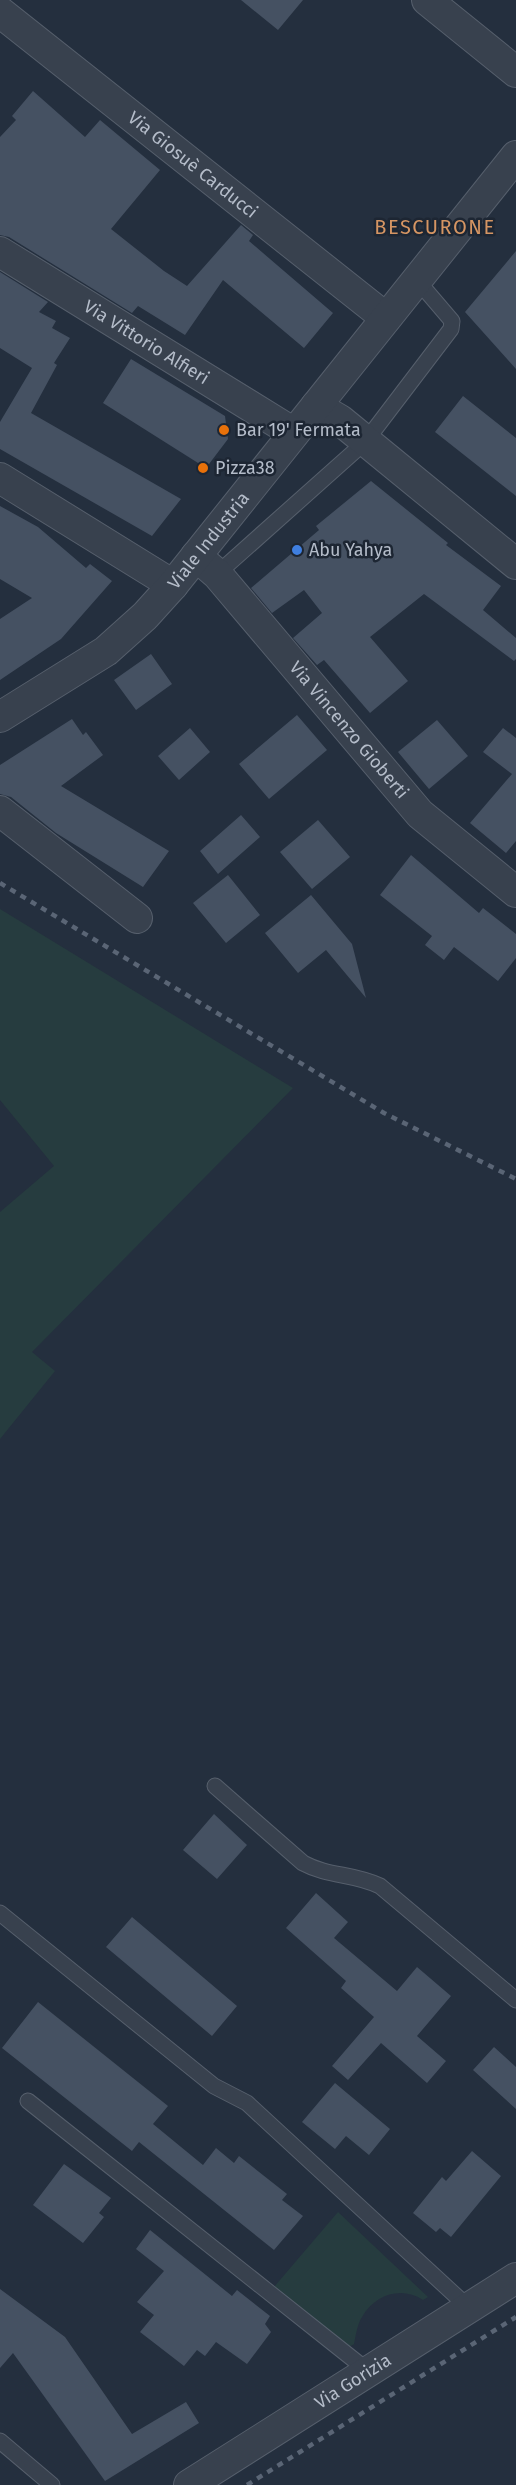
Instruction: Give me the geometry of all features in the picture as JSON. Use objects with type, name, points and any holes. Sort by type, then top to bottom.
[{"type":"street","points":[[427,0],[516,72]]},
{"type":"street","name":"Via Giosuè Carducci","points":[[0,12],[386,318]]},
{"type":"street","name":"Viale Industria","points":[[0,717],[106,651],[145,616],[173,585],[207,565],[294,433],[516,156]]},
{"type":"street","name":"Via Vittorio Alfieri","points":[[0,252],[294,433]]},
{"type":"street","points":[[316,406],[340,420],[516,564]]},
{"type":"street","points":[[0,478],[173,585]]},
{"type":"street","name":"Via Vincenzo Gioberti","points":[[207,565],[420,814],[516,891]]},
{"type":"street","points":[[0,811],[137,918]]},
{"type":"street","name":"Via Gorizia","points":[[189,2485],[516,2278]]},
{"type":"lane","points":[[207,565],[365,442],[451,329],[452,321],[417,280]]},
{"type":"lane","points":[[215,1786],[303,1863],[319,1872],[363,1878],[380,1886],[516,2000]]},
{"type":"lane","points":[[0,1913],[214,2086],[247,2103],[468,2307]]},
{"type":"lane","points":[[28,2101],[368,2371]]},
{"type":"lane","points":[[0,2442],[52,2485]]},
{"type":"green space","points":[[0,909],[293,1088],[32,1352],[55,1371],[0,1439],[0,1212],[54,1166],[0,1100]]},
{"type":"green space","points":[[338,2212],[428,2297],[423,2300],[398,2293],[381,2298],[367,2309],[358,2327],[354,2344],[349,2347],[274,2287]]},
{"type":"building","points":[[241,0],[303,0],[278,30]]},
{"type":"building","points":[[33,91],[85,137],[100,120],[160,170],[111,229],[164,271],[187,286],[241,225],[253,235],[249,241],[333,313],[304,348],[223,280],[185,335],[138,306],[132,313],[9,237],[0,235],[0,137],[16,120],[12,116]]},
{"type":"building","points":[[516,251],[516,369],[465,312]]},
{"type":"building","points":[[0,272],[48,302],[39,312],[56,321],[52,328],[70,338],[54,363],[57,365],[31,413],[181,499],[152,536],[0,449],[0,422],[32,368],[0,348]]},
{"type":"building","points":[[131,359],[225,416],[228,439],[206,468],[103,403]]},
{"type":"building","points":[[463,396],[516,438],[516,496],[435,432]]},
{"type":"building","points":[[371,481],[448,543],[446,545],[501,586],[483,610],[516,638],[516,659],[514,661],[424,594],[370,637],[408,681],[370,713],[324,660],[317,665],[293,638],[322,613],[304,590],[272,613],[251,588],[319,530],[316,526]]},
{"type":"building","points":[[0,506],[38,527],[86,568],[90,564],[112,581],[61,639],[0,680],[0,619],[32,598],[0,579]]},
{"type":"building","points":[[151,654],[172,684],[136,710],[114,680]]},
{"type":"building","points":[[297,715],[327,750],[269,799],[239,764]]},
{"type":"building","points":[[72,719],[83,735],[86,732],[103,755],[61,786],[169,851],[143,887],[56,833],[11,797],[0,794],[0,765]]},
{"type":"building","points":[[437,720],[468,756],[429,789],[398,752]]},
{"type":"building","points":[[190,728],[210,752],[179,780],[158,756]]},
{"type":"building","points":[[503,728],[516,738],[516,841],[506,853],[470,823],[512,774],[483,752]]},
{"type":"building","points":[[241,815],[260,837],[218,874],[200,851]]},
{"type":"building","points":[[318,820],[350,857],[312,889],[280,852]]},
{"type":"building","points":[[411,855],[479,913],[483,908],[516,934],[516,958],[498,981],[454,947],[444,960],[425,945],[432,936],[380,895]]},
{"type":"building","points":[[228,875],[260,915],[226,943],[193,903]]},
{"type":"building","points":[[311,895],[352,944],[366,998],[326,950],[298,973],[265,933]]},
{"type":"building","points":[[214,1814],[247,1845],[217,1879],[183,1850]]},
{"type":"building","points":[[316,1893],[348,1922],[334,1938],[397,1991],[417,1967],[451,1996],[417,2036],[446,2061],[427,2083],[381,2043],[348,2080],[332,2066],[374,2017],[341,1988],[346,1981],[286,1928]]},
{"type":"building","points":[[132,1917],[237,2006],[212,2036],[106,1947]]},
{"type":"building","points":[[38,2002],[168,2106],[153,2124],[203,2165],[216,2148],[234,2163],[239,2156],[287,2194],[282,2200],[303,2216],[274,2250],[139,2142],[132,2151],[2,2048]]},
{"type":"building","points":[[494,2047],[516,2067],[516,2109],[473,2070]]},
{"type":"building","points":[[335,2083],[390,2129],[369,2155],[346,2136],[335,2149],[302,2122]]},
{"type":"building","points":[[472,2151],[501,2176],[451,2237],[440,2228],[436,2232],[413,2213],[442,2177],[446,2181]]},
{"type":"building","points":[[64,2164],[111,2198],[99,2213],[104,2217],[83,2243],[33,2205]]},
{"type":"building","points":[[150,2230],[232,2296],[237,2290],[270,2316],[265,2324],[271,2332],[247,2364],[216,2342],[205,2356],[197,2350],[184,2366],[140,2332],[154,2315],[137,2302],[164,2271],[136,2249]]},
{"type":"building","points":[[0,2289],[65,2337],[132,2434],[186,2402],[199,2423],[105,2481],[13,2353],[0,2368]]},
{"type":"railway","points":[[0,883],[384,1113],[516,1179]]},
{"type":"railway","points":[[247,2485],[516,2317]]},
{"type":"place","name":"Bar 19' Fermata","points":[[224,430]]},
{"type":"place","name":"Pizza38","points":[[203,468]]},
{"type":"place","name":"Abu Yahya","points":[[297,550]]},
{"type":"district","name":"BESCURONE","points":[[435,227]]}]
